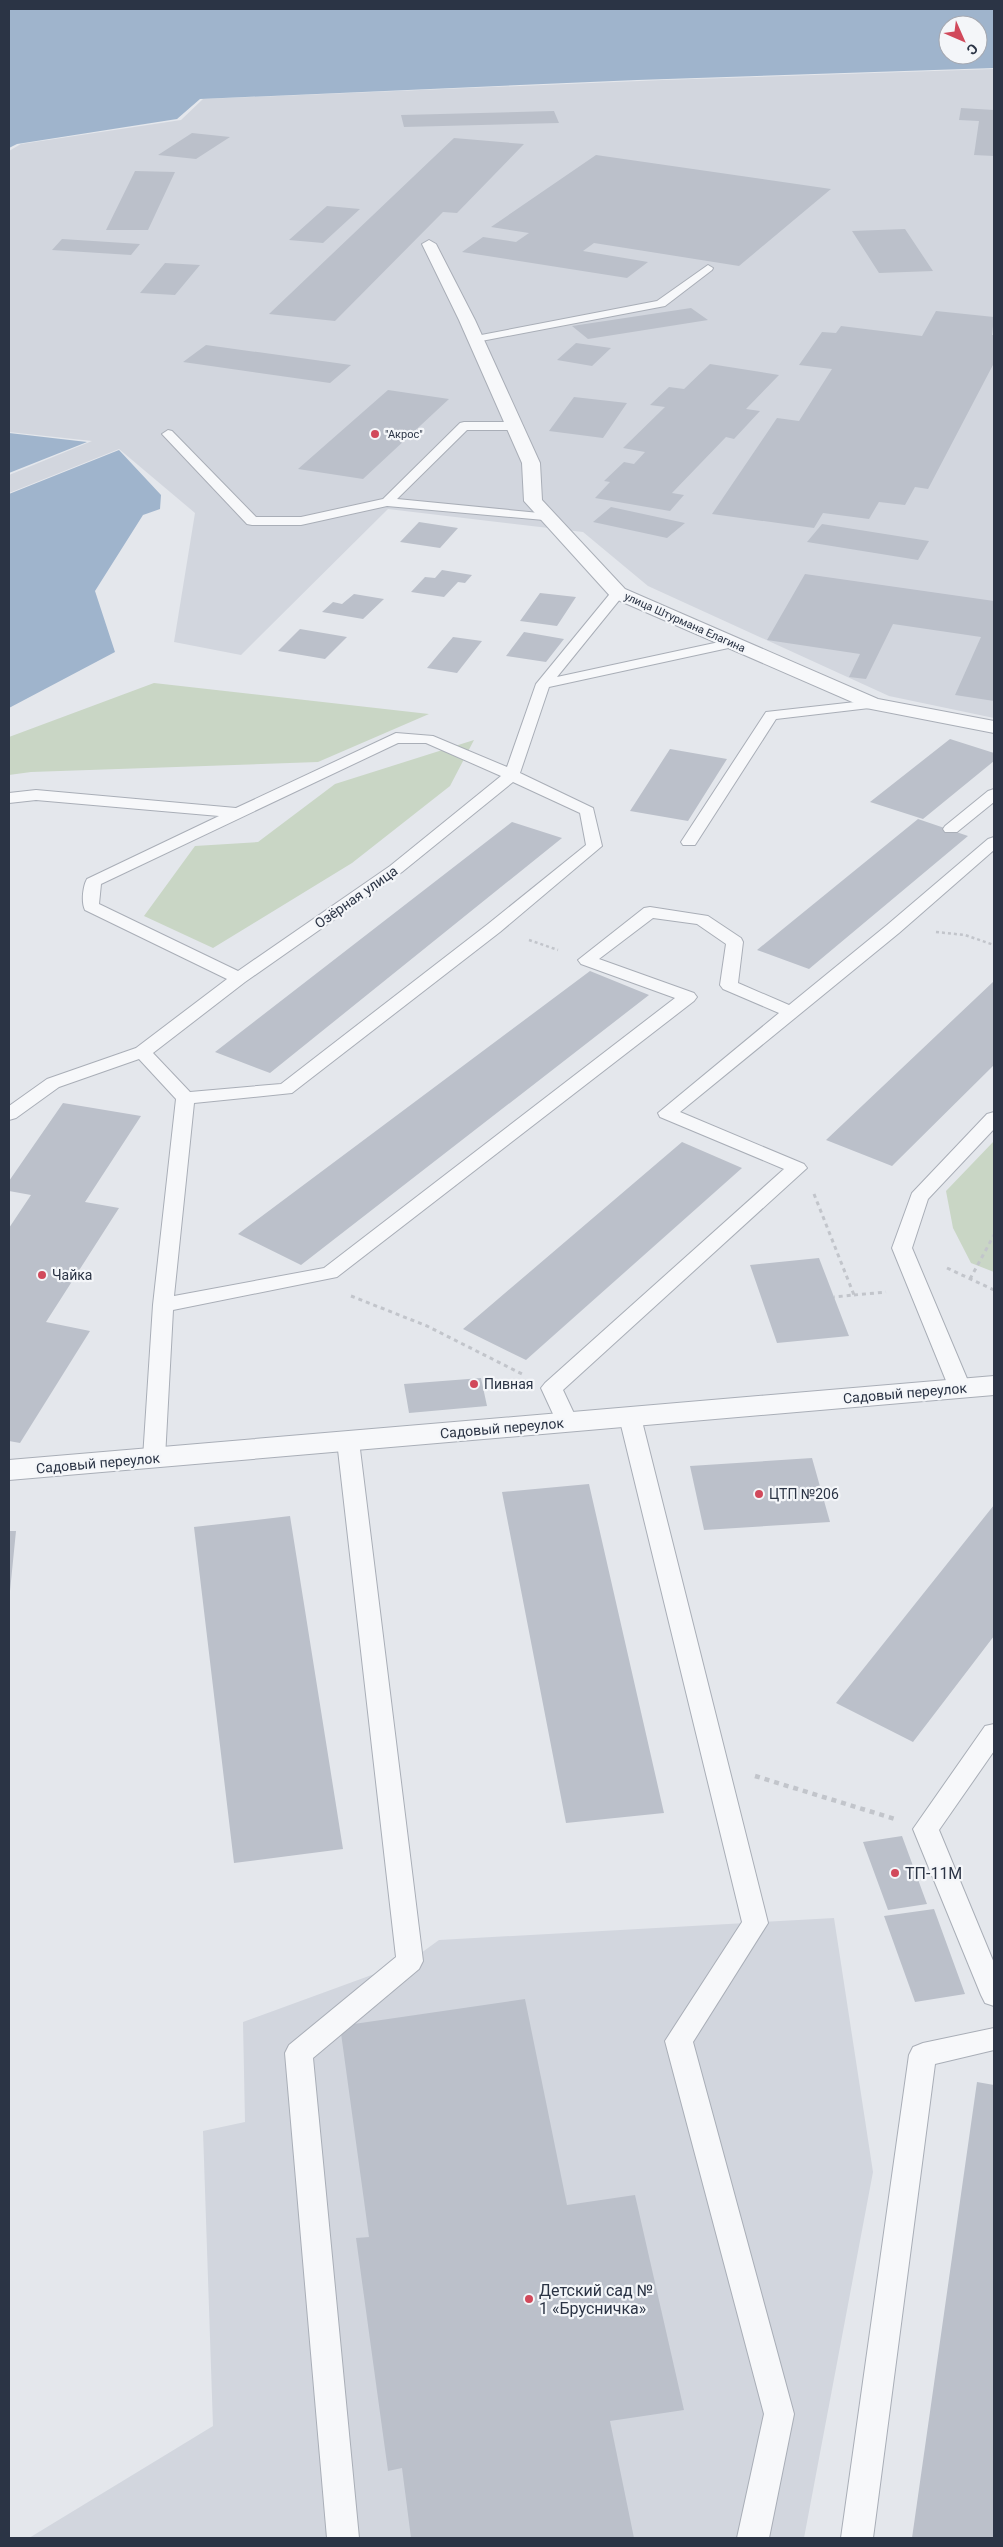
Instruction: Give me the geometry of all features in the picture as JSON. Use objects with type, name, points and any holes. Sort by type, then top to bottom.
[{"type":"street","name":"улица Штурмана Елагина","points":[[429,244],[476,339],[531,463],[533,501],[618,593],[873,704],[994,728]]},
{"type":"street","name":"Садовый переулок","points":[[9,1470],[994,1385]]},
{"type":"lane","points":[[476,339],[661,304],[708,268]]},
{"type":"lane","points":[[387,502],[464,426],[513,426]]},
{"type":"lane","points":[[168,434],[252,521],[301,521],[387,502],[550,518]]},
{"type":"lane","points":[[512,775],[543,684],[618,593]]},
{"type":"lane","points":[[543,684],[733,643]]},
{"type":"lane","points":[[689,842],[771,715],[873,704]]},
{"type":"lane","points":[[185,1098],[286,1089],[494,928],[594,846],[587,811],[512,775],[428,739],[396,738],[93,882],[91,906],[239,978]]},
{"type":"lane","name":"Озёрная улица","points":[[9,1114],[53,1083],[142,1052],[239,978],[396,869],[512,775]]},
{"type":"lane","points":[[951,830],[994,794]]},
{"type":"lane","points":[[9,798],[36,795],[236,813]]},
{"type":"lane","points":[[568,1422],[552,1388],[797,1168],[667,1113],[893,929],[994,842]]},
{"type":"lane","points":[[587,960],[650,912],[702,920],[735,942],[729,985],[790,1012]]},
{"type":"lane","points":[[163,1306],[330,1273],[688,997],[587,960]]},
{"type":"lane","points":[[142,1052],[185,1098],[163,1306],[154,1458]]},
{"type":"lane","points":[[960,1388],[902,1248],[919,1197],[994,1118]]},
{"type":"lane","points":[[630,1417],[754,1923],[679,2042],[778,2414],[753,2538]]},
{"type":"lane","points":[[343,2538],[299,2053],[410,1961],[348,1441]]},
{"type":"lane","points":[[994,1734],[926,1829],[994,1995]]},
{"type":"lane","points":[[857,2538],[923,2055],[994,2039]]},
{"type":"path","points":[[494,928],[587,960]]},
{"type":"path","points":[[893,929],[965,935],[994,945]]},
{"type":"path","points":[[797,1168],[815,1196],[854,1294],[834,1297]]},
{"type":"path","points":[[970,1279],[994,1235]]},
{"type":"path","points":[[330,1273],[343,1292],[427,1326],[552,1388]]},
{"type":"path","points":[[714,1763],[926,1829]]},
{"type":"shaded area","points":[[994,69],[994,718],[889,696],[648,586],[583,532],[388,509],[241,655],[174,642],[195,513],[119,449],[9,493],[9,475],[92,441],[9,432],[9,151],[21,144],[181,120],[203,99],[663,80]]},
{"type":"shaded area","name":"Детский сад № 1 «Брусничка»","points":[[834,1918],[873,2172],[804,2538],[29,2538],[213,2426],[203,2131],[245,2122],[243,2022],[410,1961],[439,1940]]},
{"type":"green space","points":[[154,683],[429,714],[318,762],[31,772],[9,775],[9,737]]},
{"type":"green space","points":[[474,740],[450,786],[352,863],[213,948],[144,916],[195,846],[258,842],[335,784]]},
{"type":"green space","points":[[994,1141],[994,1272],[971,1263],[953,1228],[946,1191]]},
{"type":"water","points":[[9,9],[994,9],[994,68],[637,80],[200,99],[177,119],[17,144],[9,148]]},
{"type":"water","points":[[9,433],[87,442],[9,473]]},
{"type":"water","points":[[119,450],[161,495],[160,509],[143,515],[95,591],[115,652],[9,708],[9,494]]},
{"type":"building","points":[[961,108],[994,110],[994,156],[974,155],[979,121],[959,120]]},
{"type":"building","points":[[554,111],[559,123],[404,127],[401,115]]},
{"type":"building","points":[[192,133],[230,137],[196,159],[158,155]]},
{"type":"building","points":[[454,138],[524,144],[457,213],[443,212],[335,321],[269,314]]},
{"type":"building","points":[[596,155],[831,189],[739,266],[594,243],[583,251],[648,262],[627,278],[462,252],[483,237],[516,242],[529,233],[491,227]]},
{"type":"building","points":[[135,171],[175,172],[148,230],[106,230]]},
{"type":"building","points":[[327,206],[360,209],[323,243],[289,240]]},
{"type":"building","points":[[905,229],[933,271],[879,273],[852,231]]},
{"type":"building","points":[[62,239],[140,244],[131,255],[52,250]]},
{"type":"building","points":[[165,263],[200,265],[175,295],[140,293]]},
{"type":"building","points":[[691,308],[708,320],[588,339],[572,326]]},
{"type":"building","points":[[936,311],[994,317],[992,335],[994,335],[994,363],[928,489],[915,487],[905,505],[879,502],[869,519],[823,513],[814,528],[712,514],[777,418],[799,421],[832,369],[799,365],[822,332],[836,333],[841,326],[922,336]]},
{"type":"building","points":[[576,343],[611,348],[592,366],[557,360]]},
{"type":"building","points":[[206,345],[351,365],[330,383],[183,362]]},
{"type":"building","points":[[710,364],[779,375],[746,409],[760,411],[734,439],[726,437],[672,493],[684,495],[670,511],[595,498],[610,482],[604,481],[624,462],[634,464],[645,452],[623,448],[665,407],[650,405],[669,387],[684,389]]},
{"type":"building","name":"\"Акрос\"","points":[[388,390],[449,399],[363,479],[298,469]]},
{"type":"building","points":[[574,397],[627,403],[603,438],[549,431]]},
{"type":"building","points":[[611,507],[685,523],[667,538],[593,522]]},
{"type":"building","points":[[419,522],[458,528],[440,548],[400,542]]},
{"type":"building","points":[[822,524],[929,541],[918,560],[807,542]]},
{"type":"building","points":[[442,570],[472,575],[465,583],[458,582],[444,597],[411,592],[425,577],[435,578]]},
{"type":"building","points":[[805,574],[994,601],[994,701],[955,695],[981,637],[893,624],[866,679],[849,677],[860,654],[767,640]]},
{"type":"building","points":[[540,593],[576,597],[557,626],[520,621]]},
{"type":"building","points":[[354,594],[384,599],[363,619],[322,612],[333,602],[342,604]]},
{"type":"building","points":[[300,629],[347,637],[325,659],[278,651]]},
{"type":"building","points":[[524,632],[564,639],[546,662],[506,656]]},
{"type":"building","points":[[453,637],[482,641],[457,673],[427,668]]},
{"type":"building","points":[[950,739],[994,753],[994,761],[923,819],[870,802]]},
{"type":"building","points":[[670,749],[727,759],[688,821],[630,811]]},
{"type":"building","points":[[918,819],[968,836],[809,969],[757,950]]},
{"type":"building","points":[[512,822],[562,838],[270,1073],[215,1052]]},
{"type":"building","points":[[590,971],[649,995],[301,1265],[238,1234]]},
{"type":"building","points":[[994,981],[994,1065],[892,1166],[826,1140]]},
{"type":"building","name":"Чайка","points":[[63,1103],[141,1116],[85,1202],[119,1208],[46,1322],[90,1331],[20,1443],[9,1441],[9,1228],[31,1195],[9,1191],[9,1181]]},
{"type":"building","points":[[682,1142],[742,1168],[526,1360],[463,1329]]},
{"type":"building","points":[[819,1258],[849,1336],[777,1343],[750,1265]]},
{"type":"building","points":[[481,1378],[487,1406],[409,1413],[404,1384]]},
{"type":"building","name":"ЦТП №206","points":[[812,1458],[830,1522],[704,1530],[690,1466]]},
{"type":"building","points":[[589,1484],[664,1813],[566,1823],[502,1492]]},
{"type":"building","points":[[994,1505],[994,1636],[913,1742],[836,1703]]},
{"type":"building","points":[[290,1516],[343,1849],[234,1863],[194,1527]]},
{"type":"building","points":[[9,1531],[16,1531],[10,1591],[9,1591]]},
{"type":"building","name":"ТП-11М","points":[[902,1836],[927,1904],[888,1910],[863,1842]]},
{"type":"building","points":[[934,1909],[965,1994],[915,2002],[884,1916]]},
{"type":"building","points":[[525,1999],[567,2205],[635,2195],[684,2410],[610,2421],[634,2538],[411,2538],[402,2468],[388,2471],[356,2238],[369,2237],[340,2026]]},
{"type":"building","points":[[977,2082],[994,2085],[994,2538],[912,2538]]},
{"type":"place","name":"\"Акрос\"","points":[[375,434]]},
{"type":"place","name":"Чайка","points":[[42,1275]]},
{"type":"place","name":"Пивная","points":[[474,1384]]},
{"type":"place","name":"ЦТП №206","points":[[759,1494]]},
{"type":"place","name":"ТП-11М","points":[[895,1873]]},
{"type":"place","name":"Детский сад № 1 «Брусничка»","points":[[529,2299]]}]
